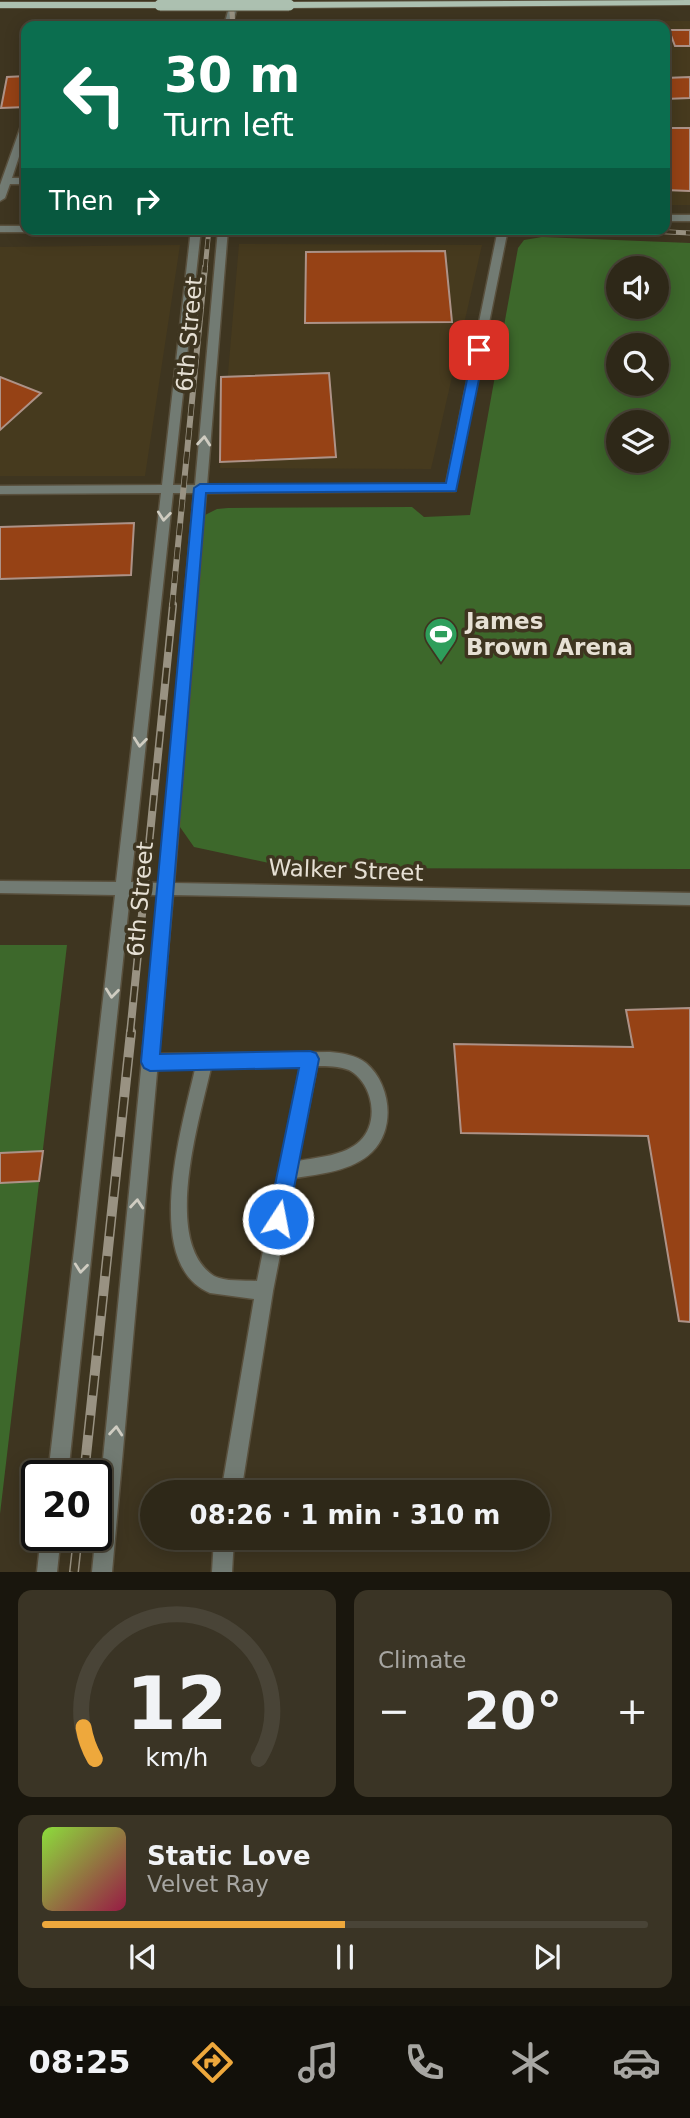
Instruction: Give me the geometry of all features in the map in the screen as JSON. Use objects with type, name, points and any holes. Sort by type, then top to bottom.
[{"type":"main road","points":[[0,5],[690,2]]},
{"type":"street","points":[[229,21],[235,0]]},
{"type":"street","points":[[239,21],[241,0]]},
{"type":"street","points":[[0,198],[21,150]]},
{"type":"street","points":[[6,181],[21,181]]},
{"type":"street","points":[[670,218],[690,218]]},
{"type":"street","points":[[0,229],[21,229]]},
{"type":"street","name":"6th Street","points":[[60,1460],[195,235]]},
{"type":"street","name":"6th Street","points":[[102,1572],[166,889],[222,235]]},
{"type":"street","points":[[0,490],[452,488],[502,235]]},
{"type":"street","name":"Walker Street","points":[[0,887],[690,899]]},
{"type":"street","points":[[233,1480],[264,1291],[310,1059]]},
{"type":"street","points":[[150,1062],[340,1059],[362,1069],[375,1088],[380,1111],[377,1133],[365,1148],[340,1160],[288,1171]]},
{"type":"street","points":[[205,1061],[178,1194],[179,1234],[187,1261],[211,1284],[264,1291]]},
{"type":"street","points":[[222,1572],[223,1550]]},
{"type":"street","points":[[47,1572],[49,1551]]},
{"type":"shaded area","points":[[670,21],[690,21],[690,205],[670,205]]},
{"type":"shaded area","points":[[239,244],[482,245],[431,469],[220,468]]},
{"type":"shaded area","points":[[180,245],[145,476],[0,476],[0,247]]},
{"type":"green space","name":"James Brown Arena","points":[[542,237],[690,243],[690,869],[292,868],[194,847],[180,827],[179,811],[205,515],[217,509],[228,508],[412,507],[424,517],[470,515],[518,248],[524,240]]},
{"type":"green space","points":[[0,945],[67,945],[0,1514]]},
{"type":"building","points":[[670,30],[690,30],[690,46],[675,46]]},
{"type":"building","points":[[21,76],[21,107],[1,108],[7,77]]},
{"type":"building","points":[[690,77],[690,98],[670,99],[670,78]]},
{"type":"building","points":[[670,128],[690,128],[690,191],[670,190]]},
{"type":"building","points":[[445,251],[452,322],[305,323],[306,252]]},
{"type":"building","points":[[329,373],[336,457],[220,462],[221,377]]},
{"type":"building","points":[[0,377],[41,393],[0,430]]},
{"type":"building","points":[[134,523],[131,575],[0,579],[0,527]]},
{"type":"building","points":[[690,1008],[690,1322],[679,1321],[648,1136],[461,1133],[454,1044],[633,1047],[626,1010]]},
{"type":"building","points":[[43,1151],[39,1181],[0,1183],[0,1153]]},
{"type":"railway","points":[[231,0],[233,21]]},
{"type":"railway","points":[[670,232],[690,233]]},
{"type":"railway","points":[[205,269],[208,235]]},
{"type":"railway","points":[[172,607],[205,267]]},
{"type":"railway","points":[[130,1034],[173,605]]},
{"type":"railway","points":[[86,1460],[131,1032]]},
{"type":"railway","points":[[74,1572],[76,1551]]},
{"type":"place","name":"James Brown Arena","points":[[441,664]]},
{"type":"route","points":[[278,1219],[310,1059],[150,1062],[200,488],[452,488],[479,350]]}]
